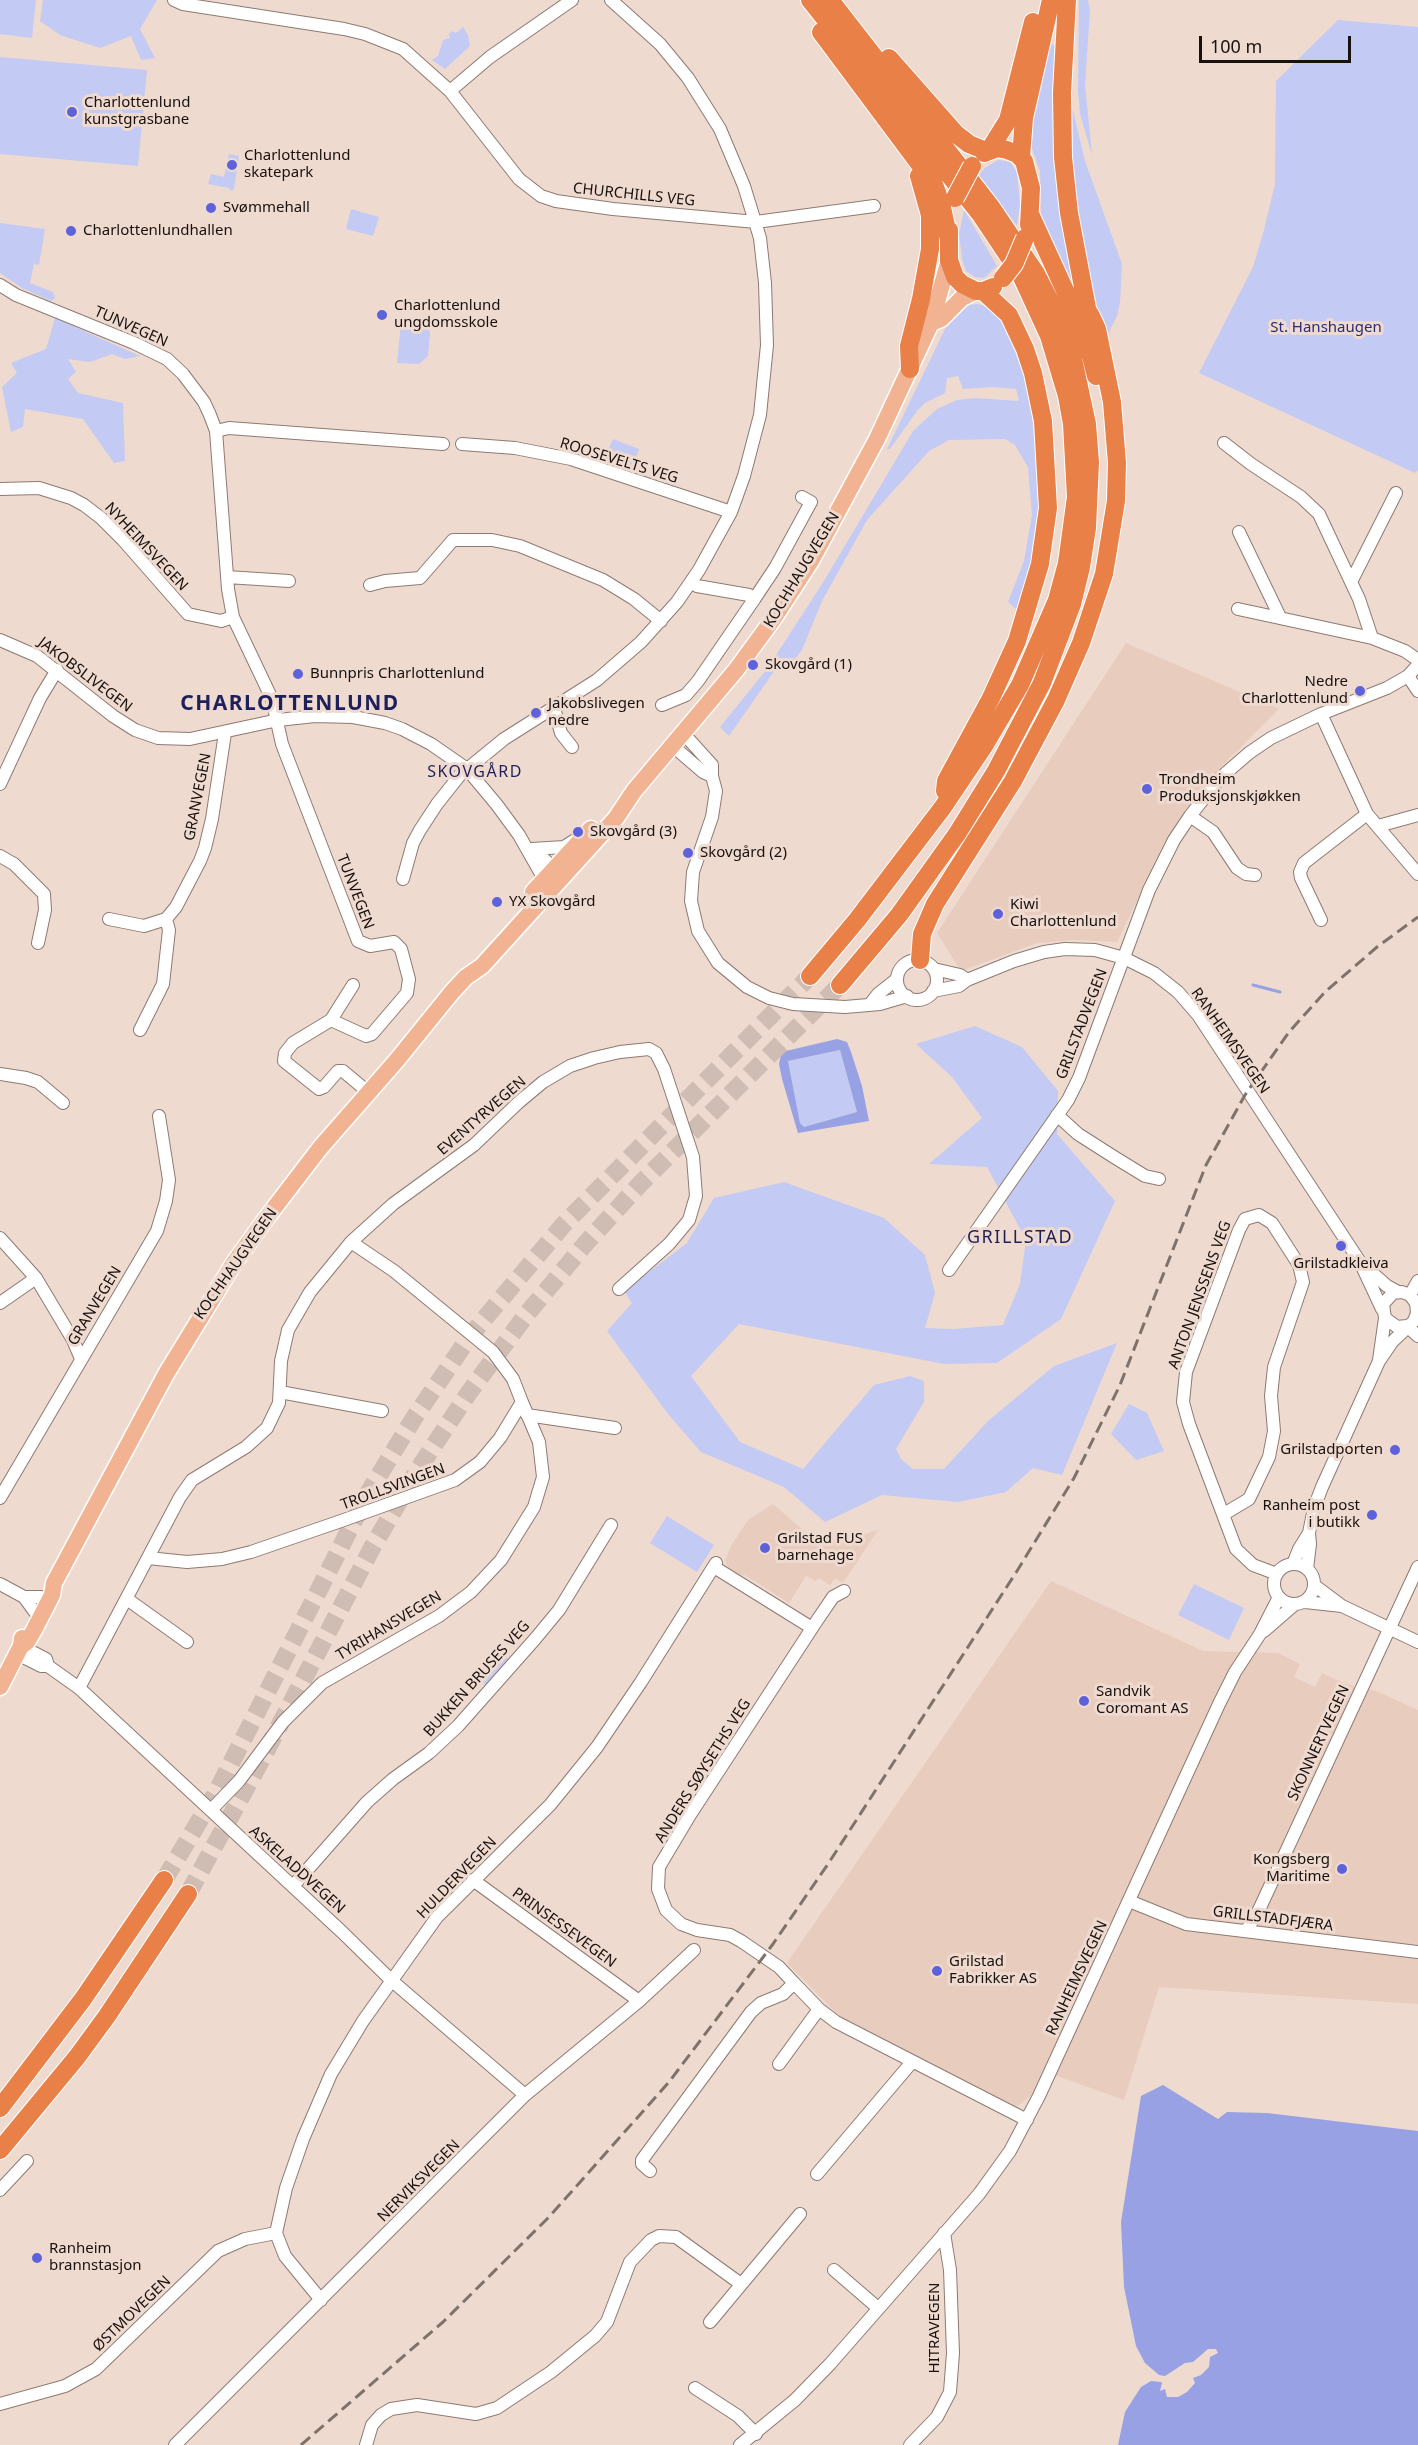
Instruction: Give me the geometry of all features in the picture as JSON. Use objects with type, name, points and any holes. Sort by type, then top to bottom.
[{"type":"highway","points":[[810,0],[821,32],[917,159],[938,193],[949,240]]},
{"type":"highway","points":[[810,0],[981,215],[1021,275],[1049,336],[1067,396],[1075,462],[1075,507],[1067,564],[1057,600],[1020,685],[984,746],[943,807],[857,920],[810,976]]},
{"type":"highway","points":[[830,0],[1014,238],[1035,272],[1063,331],[1073,359],[1087,424],[1090,490],[1081,567],[1060,640]]},
{"type":"highway","points":[[835,0],[850,12],[956,134],[969,144],[988,150],[1007,150],[1021,157],[1027,166],[1030,180],[1030,214],[1025,238],[1014,264],[1004,278],[996,286],[980,291]]},
{"type":"highway","points":[[943,807],[946,781],[1001,679],[1026,615],[1040,564],[1048,508],[1043,421],[1033,373],[1019,334],[1009,315],[980,291],[962,284],[955,277],[949,260],[951,214],[956,198],[972,166],[1004,130],[1011,111],[1039,0]]},
{"type":"highway","points":[[1021,157],[1023,125],[1051,0]]},
{"type":"highway","points":[[1067,0],[1062,72],[1062,147],[1069,213],[1090,314],[1091,356]]},
{"type":"highway","points":[[910,369],[909,346],[927,270],[931,233],[917,159]]},
{"type":"highway","points":[[840,985],[899,915],[974,808],[1015,737],[1060,640],[1089,588],[1101,532],[1105,446],[1100,403],[1091,356],[1058,271],[1030,214]]},
{"type":"highway","points":[[927,965],[920,943],[926,921],[946,885],[999,805],[1032,746],[1077,651],[1104,574],[1116,501],[1117,463],[1109,384],[1097,329],[1090,314]]},
{"type":"highway","points":[[0,2108],[83,1999],[164,1880]]},
{"type":"highway","points":[[0,2150],[107,2016],[188,1894]]},
{"type":"main road","name":"KOCHHAUGVEGEN","points":[[552,876],[620,813],[634,791],[679,740],[761,638],[793,590],[863,467],[910,369],[931,323],[949,260]]},
{"type":"main road","name":"KOCHHAUGVEGEN","points":[[931,323],[941,319],[962,297],[980,291]]},
{"type":"main road","name":"KOCHHAUGVEGEN","points":[[0,1687],[19,1650],[21,1639],[38,1604],[54,1583],[139,1421],[217,1289],[272,1211],[465,977],[482,966],[586,835],[609,810],[634,791]]},
{"type":"main road","name":"KOCHHAUGVEGEN","points":[[19,1650],[27,1642],[52,1595],[54,1583]]},
{"type":"street","name":"CHURCHILLS VEG","points":[[174,0],[183,4],[326,25],[365,34],[403,49],[450,91],[519,179],[541,196],[576,206],[756,222],[874,206]]},
{"type":"street","points":[[450,91],[490,57],[572,0]]},
{"type":"street","points":[[403,879],[413,843],[420,830],[449,788],[467,769],[504,739],[604,675],[661,621],[692,582],[730,512],[752,445],[764,387],[767,345],[765,283],[756,222],[729,148],[702,97],[660,44],[610,0]]},
{"type":"street","name":"TUNVEGEN","points":[[0,285],[16,295],[134,343],[173,363],[204,402],[216,431],[227,578],[233,617],[272,699],[282,744],[358,941],[370,946],[394,942],[401,949],[409,979],[407,993],[372,1034],[366,1036],[331,1020]]},
{"type":"street","points":[[216,431],[229,428],[443,444]]},
{"type":"street","points":[[1224,443],[1301,497],[1319,514],[1351,582],[1372,638]]},
{"type":"street","name":"ROOSEVELTS VEG","points":[[462,444],[515,448],[571,459],[730,512]]},
{"type":"street","name":"NYHEIMSVEGEN","points":[[0,489],[39,488],[71,498],[84,505],[123,540],[188,614],[220,621],[233,617]]},
{"type":"street","points":[[1351,582],[1364,560],[1373,534],[1396,493]]},
{"type":"street","points":[[662,705],[686,695],[698,681],[775,568],[811,502],[802,497]]},
{"type":"street","points":[[1239,532],[1280,617]]},
{"type":"street","points":[[370,585],[385,581],[420,578],[453,540],[492,540],[520,546],[603,580],[634,599],[661,621]]},
{"type":"street","points":[[227,578],[289,581]]},
{"type":"street","points":[[692,582],[697,586],[749,595],[754,598]]},
{"type":"street","points":[[1238,609],[1372,638],[1405,651],[1418,660]]},
{"type":"street","name":"JAKOBSLIVEGEN","points":[[0,640],[37,656],[113,716],[147,735],[179,740],[225,733],[278,720],[334,716],[385,723],[431,744],[467,769],[531,849],[528,854],[552,876]]},
{"type":"street","points":[[1124,958],[1149,890],[1174,840],[1220,779],[1248,753],[1271,738],[1321,714],[1387,688],[1408,676],[1418,665]]},
{"type":"street","points":[[0,784],[40,698],[57,670]]},
{"type":"street","points":[[1408,676],[1418,691]]},
{"type":"street","points":[[554,708],[561,733],[572,747]]},
{"type":"street","points":[[1321,714],[1367,814],[1418,874]]},
{"type":"street","name":"GRANVEGEN","points":[[166,918],[176,907],[205,848],[212,819],[225,733]]},
{"type":"street","points":[[679,740],[712,765],[716,791],[715,807],[696,859],[691,886],[694,921],[710,952],[737,981],[769,998],[794,1004],[830,1007],[880,1004],[907,996]]},
{"type":"street","points":[[1321,920],[1300,872],[1304,863],[1367,814]]},
{"type":"street","points":[[1378,826],[1418,815]]},
{"type":"street","points":[[1190,816],[1213,832],[1237,868],[1246,874],[1255,875]]},
{"type":"street","points":[[531,849],[564,847],[578,837],[586,835]]},
{"type":"street","points":[[0,856],[22,871],[44,894],[45,910],[38,944]]},
{"type":"street","points":[[109,919],[144,926],[166,918],[170,930],[163,984],[140,1030]]},
{"type":"street","name":"GRILSTADVEGEN","points":[[933,991],[959,986],[967,980],[1014,961],[1044,952],[1065,949],[1095,950],[1124,958],[1079,1078],[1057,1115],[949,1270]]},
{"type":"street","name":"RANHEIMSVEGEN","points":[[1124,958],[1165,981],[1198,1015],[1360,1262],[1384,1314]]},
{"type":"street","points":[[927,965],[937,980],[933,991],[919,999],[907,996],[900,990],[897,979],[900,969],[906,963],[927,965],[960,975],[967,980]]},
{"type":"street","points":[[871,1003],[878,994],[897,979]]},
{"type":"street","points":[[353,985],[331,1020],[292,1043],[285,1053],[284,1061],[319,1089],[324,1087],[338,1071],[343,1071],[368,1092]]},
{"type":"street","name":"EVENTYRVEGEN","points":[[79,1688],[180,1497],[192,1480],[246,1447],[267,1428],[279,1403],[281,1361],[288,1330],[310,1293],[351,1242],[393,1204],[474,1145],[543,1082],[570,1066],[594,1058],[649,1049],[656,1053],[664,1069],[693,1157],[696,1196],[689,1220],[669,1244],[619,1289]]},
{"type":"street","points":[[0,1074],[38,1082],[63,1104]]},
{"type":"street","points":[[1057,1115],[1078,1134],[1114,1157],[1145,1176],[1160,1179]]},
{"type":"street","name":"GRANVEGEN","points":[[0,1498],[157,1231],[166,1201],[169,1180],[159,1116]]},
{"type":"street","name":"ANTON JENSSENS VEG","points":[[1224,1514],[1249,1498],[1269,1457],[1274,1431],[1271,1396],[1274,1367],[1303,1282],[1299,1265],[1272,1223],[1259,1215],[1245,1219],[1239,1230],[1196,1344],[1184,1384],[1183,1402],[1189,1425],[1240,1555],[1253,1565],[1277,1574]]},
{"type":"street","points":[[0,1238],[36,1278],[73,1340],[81,1359]]},
{"type":"street","points":[[351,1242],[394,1271],[494,1352],[513,1379],[522,1402]]},
{"type":"street","name":"RANHEIMSVEGEN","points":[[1360,1262],[1387,1286],[1404,1294]]},
{"type":"street","points":[[0,1303],[36,1278]]},
{"type":"street","points":[[1379,1362],[1384,1314],[1389,1296],[1404,1294],[1418,1281]]},
{"type":"street","points":[[1404,1294],[1418,1308],[1414,1321],[1392,1342],[1379,1362],[1322,1487],[1314,1508],[1309,1533],[1307,1569],[1314,1585],[1342,1606],[1418,1642]]},
{"type":"street","points":[[1384,1314],[1397,1327],[1414,1321]]},
{"type":"street","points":[[1414,1321],[1418,1336]]},
{"type":"street","points":[[280,1392],[382,1412]]},
{"type":"street","name":"TYRIHANSVEGEN","points":[[211,1810],[239,1781],[283,1722],[322,1683],[439,1616],[471,1592],[501,1560],[534,1507],[543,1477],[540,1448],[522,1402]]},
{"type":"street","name":"TROLLSVINGEN","points":[[148,1558],[199,1562],[240,1555],[446,1485],[463,1476],[488,1455],[522,1402]]},
{"type":"street","points":[[527,1415],[615,1428]]},
{"type":"street","name":"BUKKEN BRUSES VEG","points":[[293,1886],[367,1802],[393,1779],[429,1753],[458,1726],[535,1639],[559,1610],[611,1525]]},
{"type":"street","points":[[1293,1564],[1309,1533]]},
{"type":"street","points":[[1307,1569],[1293,1564],[1284,1567],[1277,1574],[1274,1586],[1279,1597],[1285,1603],[1342,1606]]},
{"type":"street","name":"HULDERVEGEN","points":[[276,2234],[286,2188],[299,2149],[331,2074],[391,1980],[437,1917],[550,1805],[587,1761],[641,1682],[715,1565],[812,1628]]},
{"type":"street","name":"SKONNERTVEGEN","points":[[1246,1931],[1256,1917],[1418,1567]]},
{"type":"street","points":[[0,1584],[38,1604]]},
{"type":"street","points":[[1299,1603],[1312,1594],[1314,1585]]},
{"type":"street","name":"ANDERS SØYSETHS VEG","points":[[844,1591],[834,1597],[812,1628],[690,1815],[659,1867],[658,1889],[666,1910],[681,1923],[697,1930],[730,1935],[741,1941],[779,1967],[819,2009],[836,2022],[1028,2120]]},
{"type":"street","name":"RANHEIMSVEGEN","points":[[740,2445],[795,2400],[998,2169],[1028,2120],[1235,1672],[1260,1634],[1279,1597]]},
{"type":"street","points":[[128,1599],[187,1642]]},
{"type":"street","name":"RANHEIMSVEGEN","points":[[1260,1634],[1299,1603]]},
{"type":"street","name":"ASKELADDVEGEN","points":[[19,1650],[46,1659],[48,1666],[79,1688],[391,1980],[525,2095]]},
{"type":"street","name":"PRINSESSEVEGEN","points":[[472,1880],[639,2001]]},
{"type":"street","name":"GRILLSTADFJÆRA","points":[[1129,1900],[1186,1924],[1418,1952]]},
{"type":"street","name":"NERVIKSVEGEN","points":[[175,2445],[525,2095],[639,2001],[694,1950]]},
{"type":"street","points":[[650,2171],[642,2164],[642,2160],[751,2012],[761,2003],[783,1994],[794,1983]]},
{"type":"street","points":[[779,2064],[819,2009]]},
{"type":"street","points":[[817,2174],[912,2062]]},
{"type":"street","points":[[0,2190],[27,2161]]},
{"type":"street","points":[[710,2322],[800,2214]]},
{"type":"street","name":"HITRAVEGEN","points":[[910,2445],[937,2416],[950,2392],[953,2353],[950,2271],[944,2233]]},
{"type":"street","points":[[276,2234],[285,2256],[321,2300]]},
{"type":"street","name":"ØSTMOVEGEN","points":[[0,2404],[65,2386],[96,2369],[218,2251],[245,2239],[276,2234]]},
{"type":"street","points":[[366,2445],[372,2425],[381,2415],[391,2409],[417,2404],[476,2414],[498,2408],[551,2373],[595,2336],[607,2322],[630,2262],[651,2240],[666,2235],[676,2237],[741,2284]]},
{"type":"street","points":[[834,2270],[878,2308]]},
{"type":"street","points":[[695,2388],[738,2416],[756,2434]]},
{"type":"shaded area","points":[[1126,643],[1279,709],[1206,782],[1169,835],[1117,942],[1073,940],[1037,943],[961,971],[937,933]]},
{"type":"shaded area","points":[[837,1039],[847,1042],[862,1086],[869,1121],[798,1133],[779,1064],[781,1055],[786,1051]],"holes":[[[840,1050],[857,1112],[804,1127],[800,1123],[788,1061]]]},
{"type":"shaded area","points":[[773,1504],[810,1536],[826,1543],[842,1541],[878,1530],[843,1583],[835,1578],[830,1585],[819,1578],[816,1581],[806,1576],[789,1603],[745,1575],[738,1575],[728,1568],[725,1561],[731,1546],[748,1520]]},
{"type":"shaded area","points":[[1051,1581],[1203,1651],[1278,1653],[1300,1664],[1294,1677],[1315,1687],[1322,1673],[1346,1684],[1376,1691],[1418,1710],[1418,2004],[1159,1987],[1124,2100],[1057,2076],[1016,2107],[840,2017],[787,1963]]},
{"type":"shaded area","points":[[1163,2085],[1218,2119],[1227,2112],[1267,2113],[1418,2131],[1418,2445],[1118,2445],[1125,2412],[1141,2387],[1151,2381],[1161,2382],[1160,2391],[1165,2389],[1167,2397],[1178,2397],[1187,2392],[1195,2383],[1193,2378],[1201,2375],[1209,2367],[1210,2357],[1218,2353],[1216,2349],[1208,2349],[1193,2362],[1185,2363],[1165,2376],[1159,2375],[1145,2363],[1136,2346],[1124,2287],[1121,2222],[1141,2096]]},
{"type":"green space","points":[[0,0],[36,0],[32,38],[0,34]]},
{"type":"green space","points":[[43,0],[157,0],[140,29],[155,58],[141,60],[131,36],[100,48],[60,35],[40,21]]},
{"type":"green space","points":[[1079,0],[1088,0],[1090,11],[1085,84],[1092,155],[1080,114],[1078,91]]},
{"type":"green space","name":"St. Hanshaugen","points":[[1338,20],[1418,27],[1418,470],[1415,473],[1199,373],[1253,267],[1264,230],[1275,184],[1276,81]]},
{"type":"green space","points":[[463,27],[468,35],[470,46],[445,69],[432,60],[438,56],[443,40],[450,38],[449,34],[452,31],[456,33]]},
{"type":"green space","points":[[1050,44],[1056,45],[1083,315],[1041,220],[1040,171],[1031,146],[1030,128]]},
{"type":"green space","name":"Charlottenlund kunstgrasbane","points":[[0,57],[147,70],[138,166],[0,154]]},
{"type":"green space","points":[[1070,111],[1073,111],[1085,161],[1122,264],[1120,303],[1117,316],[1105,340],[1082,238],[1075,192]]},
{"type":"green space","name":"Charlottenlund skatepark","points":[[229,154],[239,156],[234,189],[231,191],[229,188],[208,184],[211,174],[224,177]]},
{"type":"green space","points":[[998,160],[1010,162],[1017,172],[1020,204],[1017,226],[979,175]]},
{"type":"green space","points":[[351,209],[379,217],[373,236],[346,229]]},
{"type":"green space","points":[[964,210],[997,266],[984,278],[975,277],[966,271],[962,259],[959,234]]},
{"type":"green space","points":[[0,223],[45,229],[39,265],[34,264],[30,283],[53,292],[55,298],[51,301],[22,288],[0,273]]},
{"type":"green space","points":[[967,305],[986,306],[997,313],[1005,326],[1021,363],[1031,401],[1040,511],[1036,551],[1020,613],[1008,602],[1024,561],[1032,515],[1028,467],[1015,445],[1005,439],[949,440],[929,451],[867,520],[822,601],[802,650],[791,663],[775,670],[729,736],[720,727],[767,669],[824,581],[913,431],[937,409],[957,400],[975,398],[1019,401],[1016,389],[993,387],[963,389],[958,376],[947,378],[945,393],[925,403],[890,449],[887,449],[946,327]]},
{"type":"green space","points":[[55,318],[140,356],[125,359],[112,354],[90,362],[68,359],[76,372],[68,379],[78,393],[123,403],[125,461],[114,463],[83,419],[25,409],[23,427],[11,432],[2,387],[17,373],[11,363],[46,349]]},
{"type":"green space","points":[[401,323],[423,324],[428,327],[430,333],[428,356],[419,364],[397,363]]},
{"type":"green space","points":[[613,439],[639,449],[631,470],[603,461]]},
{"type":"green space","points":[[975,1026],[1022,1047],[1058,1091],[1057,1134],[1115,1201],[1061,1319],[997,1363],[944,1364],[739,1324],[691,1376],[740,1442],[803,1469],[874,1385],[910,1376],[924,1381],[924,1402],[896,1449],[901,1459],[913,1469],[944,1469],[988,1421],[1054,1366],[1117,1343],[1062,1475],[1033,1468],[1006,1492],[958,1502],[882,1495],[825,1522],[784,1487],[701,1452],[668,1414],[607,1331],[632,1303],[624,1291],[687,1243],[714,1198],[784,1182],[884,1218],[925,1255],[935,1293],[925,1328],[954,1329],[1003,1325],[1020,1284],[1026,1240],[987,1167],[929,1164],[982,1118],[952,1077],[916,1044]]},
{"type":"green space","points":[[840,1050],[857,1112],[804,1127],[800,1123],[788,1061]]},
{"type":"green space","points":[[1129,1404],[1147,1413],[1164,1451],[1136,1460],[1111,1434]]},
{"type":"green space","points":[[667,1516],[714,1545],[697,1572],[650,1543]]},
{"type":"green space","points":[[1194,1584],[1244,1608],[1229,1640],[1178,1615]]},
{"type":"green space","points":[[515,1656],[486,1688],[478,1669]]},
{"type":"waterway","points":[[1253,985],[1280,992]]},
{"type":"tunnel","points":[[164,1880],[216,1793],[367,1495],[414,1418],[470,1336],[564,1224],[810,976]]},
{"type":"tunnel","points":[[188,1894],[263,1757],[373,1546],[415,1474],[468,1394],[526,1315],[586,1243],[641,1183],[840,985]]},
{"type":"railway","points":[[301,2445],[443,2322],[549,2217],[669,2082],[773,1944],[828,1864],[1017,1571],[1074,1478],[1120,1385],[1206,1165],[1245,1095],[1289,1032],[1325,992],[1377,947],[1418,917]]},
{"type":"place","name":"Charlottenlund kunstgrasbane","points":[[72,112]]},
{"type":"place","name":"Charlottenlund skatepark","points":[[232,165]]},
{"type":"place","name":"Svømmehall","points":[[211,208]]},
{"type":"place","name":"Charlottenlundhallen","points":[[71,231]]},
{"type":"place","name":"Charlottenlund ungdomsskole","points":[[382,315]]},
{"type":"place","name":"Skovgård (1)","points":[[753,665]]},
{"type":"place","name":"Bunnpris Charlottenlund","points":[[298,674]]},
{"type":"place","name":"Nedre Charlottenlund","points":[[1360,691]]},
{"type":"place","name":"Jakobslivegen nedre","points":[[536,713]]},
{"type":"place","name":"Trondheim Produksjonskjøkken","points":[[1147,789]]},
{"type":"place","name":"Skovgård (3)","points":[[578,832]]},
{"type":"place","name":"Skovgård (2)","points":[[688,853]]},
{"type":"place","name":"YX Skovgård","points":[[497,902]]},
{"type":"place","name":"Kiwi Charlottenlund","points":[[998,914]]},
{"type":"place","name":"Grilstadkleiva","points":[[1341,1246]]},
{"type":"place","name":"Grilstadporten","points":[[1395,1450]]},
{"type":"place","name":"Ranheim post i butikk","points":[[1372,1515]]},
{"type":"place","name":"Grilstad FUS barnehage","points":[[765,1548]]},
{"type":"place","name":"Sandvik Coromant AS","points":[[1084,1701]]},
{"type":"place","name":"Kongsberg Maritime","points":[[1342,1869]]},
{"type":"place","name":"Grilstad Fabrikker AS","points":[[937,1971]]},
{"type":"place","name":"Ranheim brannstasjon","points":[[37,2258]]},
{"type":"district","name":"CHARLOTTENLUND","points":[[290,704]]},
{"type":"district","name":"SKOVGÅRD","points":[[475,772]]},
{"type":"district","name":"GRILLSTAD","points":[[1020,1238]]}]
